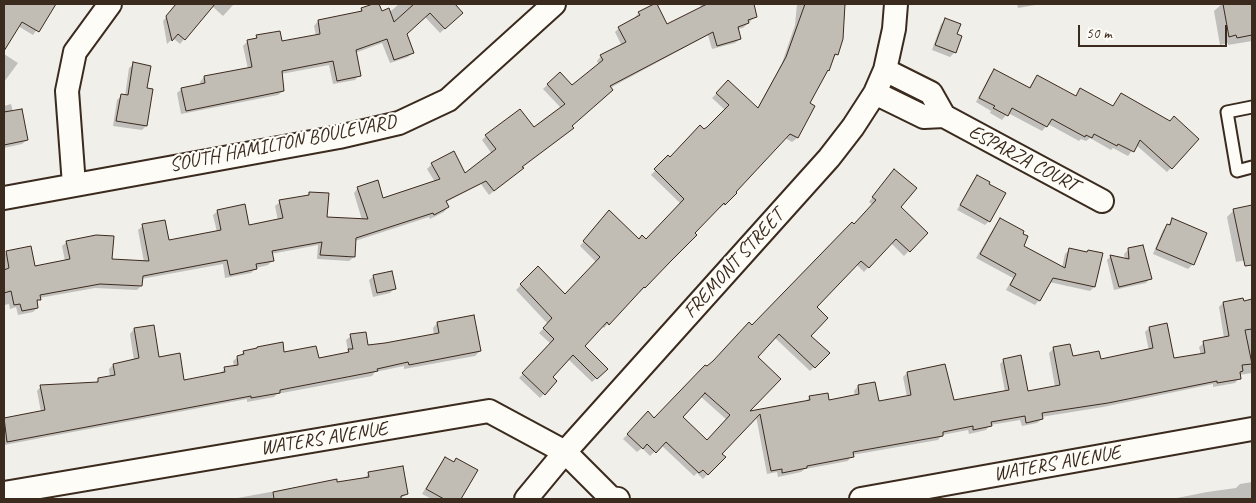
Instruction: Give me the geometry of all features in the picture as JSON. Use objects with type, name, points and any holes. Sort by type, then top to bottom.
[{"type":"street","points":[[74,185],[67,91],[75,52],[110,4]]},
{"type":"street","name":"SOUTH HAMILTON BOULEVARD","points":[[4,198],[339,138],[399,123],[448,100],[554,4]]},
{"type":"street","name":"FREMONT STREET","points":[[526,499],[565,452],[829,158],[853,127],[875,93],[885,70],[894,29],[896,4]]},
{"type":"street","points":[[885,70],[931,93],[944,116]]},
{"type":"street","name":"ESPARZA COURT","points":[[875,93],[924,117],[944,116],[1102,201]]},
{"type":"street","name":"WATERS AVENUE","points":[[4,493],[489,411],[565,452],[611,498],[618,499]]},
{"type":"street","name":"WATERS AVENUE","points":[[861,499],[1252,429]]},
{"type":"lane","points":[[1252,107],[1227,112],[1237,170],[1252,168]]},
{"type":"building","points":[[4,4],[56,4],[39,32],[22,22],[4,51]]},
{"type":"building","points":[[176,4],[215,4],[185,40],[178,34],[172,41],[166,16]]},
{"type":"building","points":[[379,4],[382,11],[389,8],[394,22],[414,4],[455,4],[463,13],[445,29],[430,13],[407,34],[414,53],[394,60],[387,39],[356,50],[361,76],[337,81],[333,61],[282,71],[284,91],[186,111],[181,88],[205,83],[204,76],[252,67],[247,40],[257,38],[256,35],[280,31],[282,41],[320,34],[318,20],[362,11],[361,8]]},
{"type":"building","points":[[657,4],[667,24],[707,4],[754,4],[757,17],[748,20],[749,23],[738,27],[741,39],[717,46],[713,32],[610,86],[613,90],[572,126],[574,128],[522,167],[524,168],[494,191],[486,181],[446,201],[449,207],[434,215],[433,213],[356,238],[355,257],[320,255],[322,242],[272,251],[274,261],[256,264],[257,269],[230,275],[227,260],[143,276],[142,286],[100,284],[40,295],[41,300],[37,300],[38,308],[22,311],[20,304],[14,305],[11,291],[4,293],[4,270],[9,268],[6,251],[31,246],[35,266],[70,259],[66,241],[96,235],[114,236],[112,259],[149,261],[142,224],[165,220],[169,240],[221,230],[217,210],[245,204],[249,225],[283,218],[279,200],[309,195],[309,192],[329,193],[327,217],[368,219],[357,187],[378,180],[383,198],[440,179],[431,163],[454,151],[465,173],[496,149],[485,135],[520,109],[534,127],[565,104],[547,84],[560,72],[572,85],[603,60],[600,55],[626,42],[618,27],[640,15],[638,12]]},
{"type":"building","points":[[805,4],[845,4],[843,39],[838,55],[835,54],[829,71],[810,103],[815,106],[798,138],[790,134],[737,193],[725,205],[724,203],[695,233],[697,235],[644,287],[609,325],[607,322],[585,346],[608,369],[597,379],[573,355],[553,377],[557,381],[545,395],[522,373],[554,339],[543,328],[552,318],[520,284],[538,266],[565,294],[600,257],[583,241],[609,210],[639,239],[642,235],[646,239],[684,199],[654,169],[668,155],[670,157],[700,125],[704,129],[707,127],[729,105],[716,93],[728,80],[758,108],[786,57]]},
{"type":"building","points":[[1223,4],[1252,4],[1252,35],[1237,38],[1236,35],[1229,37]]},
{"type":"building","points":[[945,18],[961,24],[957,34],[962,36],[956,53],[935,45]]},
{"type":"building","points":[[133,62],[151,66],[147,88],[153,89],[147,126],[116,121],[121,94],[128,95]]},
{"type":"building","points":[[994,69],[1030,88],[1037,75],[1076,96],[1080,88],[1113,106],[1121,93],[1170,121],[1174,116],[1199,139],[1172,169],[1140,140],[1134,152],[1118,144],[1117,146],[1094,134],[1092,138],[1086,135],[1085,137],[1052,119],[1047,127],[1012,108],[1008,116],[993,108],[995,106],[979,98]]},
{"type":"building","points":[[22,109],[28,140],[4,145],[4,112]]},
{"type":"building","points":[[894,169],[917,188],[901,207],[928,233],[910,252],[896,239],[869,268],[861,261],[817,307],[828,318],[811,336],[830,353],[815,368],[779,334],[758,357],[781,379],[750,411],[810,400],[809,396],[828,393],[829,400],[859,394],[858,385],[875,382],[879,401],[911,395],[907,372],[945,364],[954,400],[1009,390],[1003,359],[1021,355],[1028,391],[1060,385],[1053,347],[1070,344],[1073,356],[1099,351],[1101,359],[1153,348],[1149,327],[1167,323],[1174,358],[1205,353],[1203,341],[1229,336],[1223,302],[1243,298],[1244,301],[1252,299],[1252,329],[1245,330],[1252,364],[1242,365],[1241,379],[1217,383],[1217,381],[1108,403],[1042,413],[1043,419],[1026,423],[1025,416],[991,422],[992,426],[973,430],[973,426],[943,432],[943,436],[853,452],[854,457],[782,473],[782,469],[771,471],[760,414],[722,454],[726,457],[708,475],[703,470],[699,473],[666,442],[656,453],[647,444],[643,449],[627,434],[648,411],[654,418],[705,365],[707,366],[713,361],[749,322],[752,325],[852,222],[854,224],[876,200],[872,197]],"holes":[[[705,393],[730,415],[707,440],[683,417]]]},
{"type":"building","points":[[977,175],[1006,193],[990,222],[960,205]]},
{"type":"building","points":[[1252,205],[1252,265],[1245,266],[1233,209]]},
{"type":"building","points":[[1000,218],[1024,231],[1023,234],[1028,236],[1024,246],[1065,268],[1069,248],[1103,253],[1095,287],[1053,278],[1040,301],[1010,285],[1016,274],[980,254]]},
{"type":"building","points":[[1172,218],[1207,233],[1194,265],[1156,249],[1167,224],[1170,225]]},
{"type":"building","points":[[1143,245],[1152,279],[1119,287],[1110,255],[1129,259],[1128,248]]},
{"type":"building","points":[[392,271],[396,289],[377,293],[373,275]]},
{"type":"building","points":[[474,315],[481,351],[409,365],[408,362],[377,369],[378,371],[280,390],[280,393],[251,398],[251,396],[7,442],[4,418],[45,410],[40,385],[98,382],[98,378],[115,375],[113,364],[139,358],[134,328],[154,325],[159,357],[180,353],[184,380],[225,372],[224,367],[238,365],[237,356],[244,354],[243,351],[257,347],[283,342],[284,352],[316,346],[319,358],[349,352],[348,349],[353,349],[350,334],[366,332],[368,345],[385,343],[439,333],[437,322]]},
{"type":"building","points":[[445,457],[454,462],[456,458],[478,470],[461,499],[444,499],[426,489]]},
{"type":"building","points":[[403,466],[408,494],[401,496],[401,499],[274,499],[273,492],[337,479],[337,482],[369,477],[368,472]]}]
